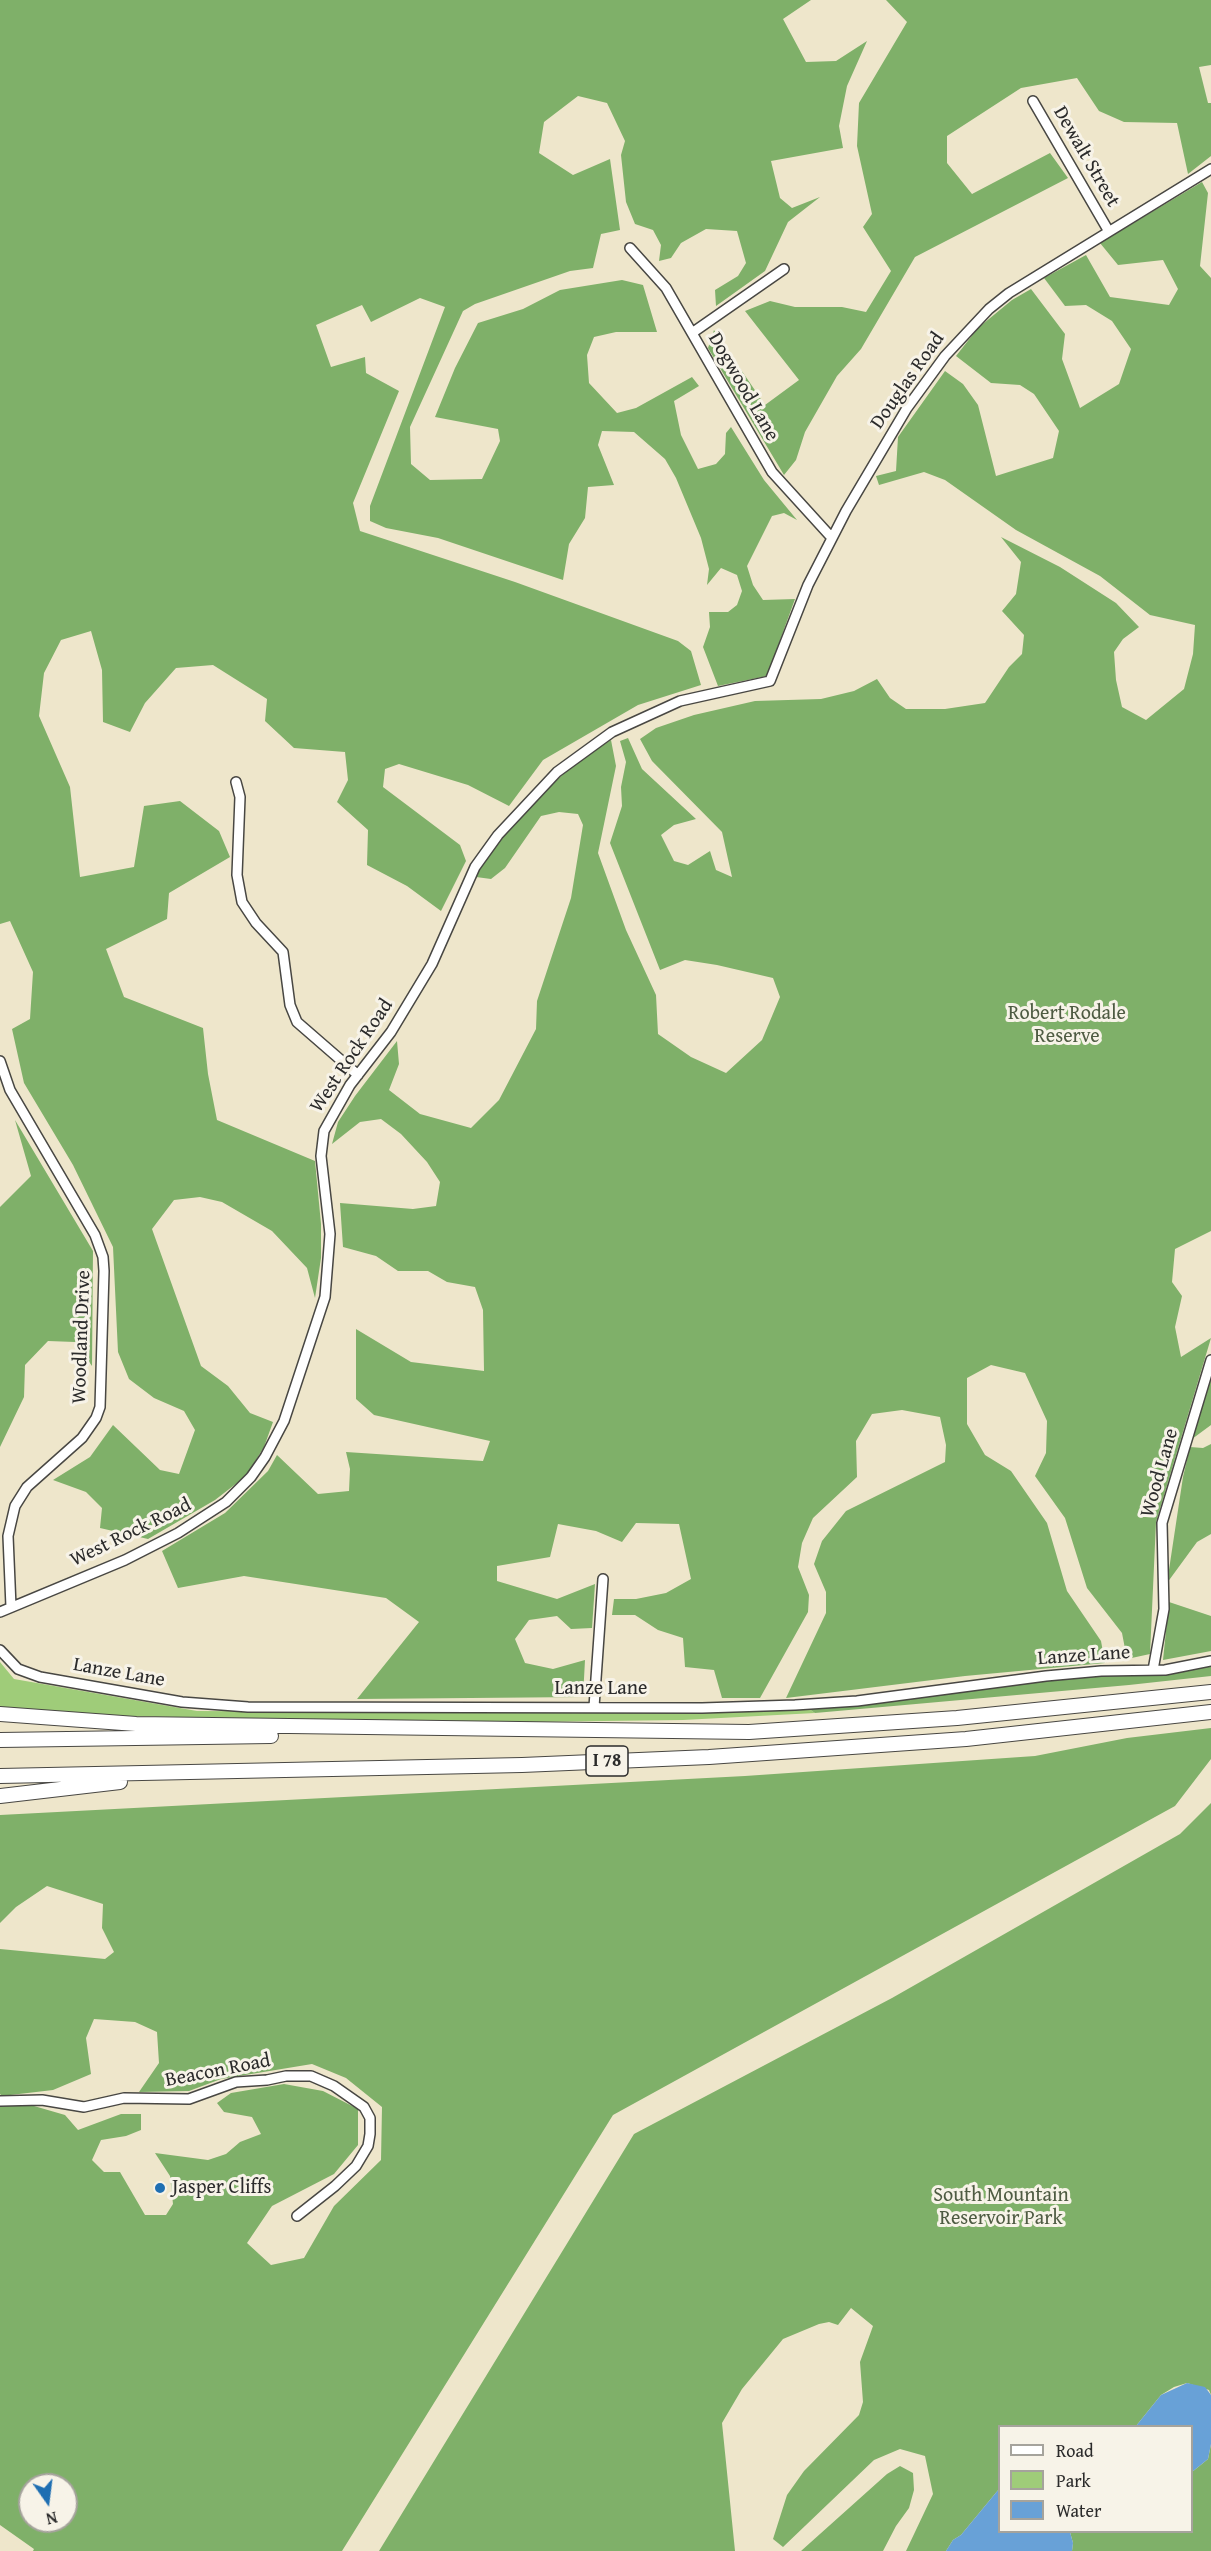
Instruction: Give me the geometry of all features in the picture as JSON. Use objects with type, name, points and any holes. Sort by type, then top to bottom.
[{"type":"highway","name":"I 78","points":[[0,1740],[561,1731],[749,1732],[957,1718],[1211,1692]]},
{"type":"highway","name":"I 78","points":[[0,1776],[522,1765],[709,1757],[966,1739],[1211,1712]]},
{"type":"highway","points":[[0,1714],[136,1724],[561,1731]]},
{"type":"highway","points":[[0,1796],[180,1778],[386,1772],[522,1765]]},
{"type":"street","name":"Dewalt Street","points":[[1033,101],[1108,230]]},
{"type":"street","name":"Douglas Road","points":[[808,585],[832,538],[907,408],[959,340],[1009,293],[1108,230],[1211,169]]},
{"type":"street","name":"Dogwood Lane","points":[[630,248],[659,279],[763,458],[832,538]]},
{"type":"street","points":[[692,333],[784,269]]},
{"type":"street","name":"West Rock Road","points":[[0,1612],[125,1560],[178,1533],[226,1502],[251,1477],[266,1457],[284,1421],[323,1304],[329,1274],[330,1234],[322,1144],[329,1120],[357,1075],[391,1032],[432,964],[475,867],[485,850],[524,805],[571,760],[634,720],[704,694],[770,681],[808,585]]},
{"type":"street","points":[[236,782],[240,797],[237,875],[243,902],[256,923],[283,952],[290,1005],[297,1022],[357,1075]]},
{"type":"street","name":"Woodland Drive","points":[[0,1061],[10,1090],[95,1234],[103,1257],[104,1271],[100,1407],[82,1438],[27,1487],[15,1506],[8,1536],[11,1607]]},
{"type":"street","name":"Wood Lane","points":[[1153,1670],[1164,1609],[1162,1523],[1211,1360]]},
{"type":"street","points":[[594,1707],[603,1579]]},
{"type":"street","name":"Lanze Lane","points":[[0,1650],[9,1662],[29,1674],[215,1706],[702,1708],[795,1705],[857,1701],[1046,1676],[1181,1668],[1211,1661]]},
{"type":"street","name":"Beacon Road","points":[[0,2101],[42,2100],[84,2107],[124,2098],[158,2101],[189,2099],[236,2082],[286,2076],[311,2076],[334,2086],[364,2107],[371,2123],[369,2140],[363,2156],[335,2186],[297,2216]]},
{"type":"green space","points":[[0,0],[811,0],[783,19],[806,62],[836,61],[867,41],[847,86],[839,126],[843,148],[771,161],[780,198],[792,208],[820,197],[788,222],[765,271],[716,306],[715,290],[738,276],[746,263],[737,231],[706,229],[681,243],[671,258],[659,261],[661,245],[653,230],[635,224],[626,202],[621,155],[625,141],[607,103],[578,96],[544,122],[539,153],[573,175],[610,159],[620,230],[601,234],[593,268],[570,271],[475,304],[463,311],[410,427],[411,464],[430,480],[482,479],[500,441],[498,429],[435,417],[455,368],[478,323],[523,309],[560,290],[622,280],[643,285],[657,332],[616,332],[594,337],[587,355],[589,383],[617,413],[636,408],[692,377],[699,386],[674,401],[681,435],[698,469],[716,464],[725,454],[726,433],[731,427],[764,480],[797,520],[784,513],[772,516],[747,566],[753,585],[763,600],[795,599],[767,676],[718,686],[703,647],[710,627],[709,612],[728,612],[737,605],[742,591],[737,575],[721,568],[707,585],[709,569],[701,538],[676,478],[665,459],[634,432],[602,431],[598,445],[614,485],[588,487],[585,518],[569,544],[563,580],[438,538],[386,528],[370,521],[370,506],[445,307],[420,298],[371,322],[362,305],[316,325],[331,367],[365,357],[366,373],[399,391],[353,503],[360,531],[515,582],[678,641],[691,651],[701,685],[638,705],[543,760],[509,806],[468,785],[399,764],[385,769],[383,787],[460,845],[466,861],[441,911],[407,886],[367,865],[368,830],[337,802],[348,780],[345,752],[294,748],[265,721],[267,699],[213,665],[176,668],[145,703],[130,732],[103,722],[102,670],[91,631],[61,640],[44,673],[39,716],[70,787],[80,877],[134,867],[144,806],[180,801],[219,831],[230,857],[169,893],[167,919],[106,949],[124,997],[203,1028],[208,1074],[217,1120],[315,1161],[321,1224],[321,1258],[315,1298],[307,1268],[272,1231],[222,1202],[200,1197],[174,1200],[152,1229],[201,1366],[228,1386],[250,1413],[273,1422],[264,1447],[246,1476],[215,1500],[148,1539],[100,1528],[102,1508],[86,1492],[53,1480],[90,1457],[113,1425],[160,1470],[179,1474],[195,1430],[184,1411],[154,1398],[129,1379],[118,1352],[113,1247],[73,1165],[24,1083],[12,1029],[30,1019],[33,972],[10,921],[0,924]]},
{"type":"green space","points":[[886,0],[1211,0],[1211,65],[1199,67],[1208,103],[1211,103],[1211,156],[1188,174],[1177,123],[1124,122],[1099,111],[1077,78],[1021,88],[947,136],[947,163],[972,194],[1050,153],[1068,178],[915,257],[861,349],[837,376],[805,432],[796,460],[784,475],[708,348],[714,330],[765,405],[799,380],[745,311],[770,301],[795,307],[842,307],[866,312],[891,271],[863,227],[872,214],[857,146],[859,103],[907,22]]},
{"type":"green space","name":"Robert Rodale Reserve","points":[[1202,182],[1208,193],[1200,266],[1211,278],[1211,1231],[1175,1249],[1172,1282],[1182,1296],[1175,1327],[1181,1357],[1211,1338],[1156,1522],[1150,1654],[1127,1659],[1122,1633],[1087,1588],[1065,1518],[1035,1476],[1046,1453],[1047,1421],[1025,1373],[991,1365],[967,1378],[967,1424],[985,1455],[1011,1471],[1047,1523],[1067,1591],[1101,1641],[1105,1663],[965,1676],[786,1698],[826,1613],[826,1592],[814,1564],[822,1541],[846,1511],[945,1462],[946,1445],[940,1417],[902,1410],[872,1414],[856,1441],[857,1477],[813,1518],[802,1543],[798,1567],[809,1595],[808,1612],[760,1698],[722,1698],[714,1670],[685,1667],[683,1638],[658,1630],[635,1615],[612,1615],[614,1599],[636,1599],[666,1593],[691,1579],[679,1524],[636,1523],[622,1542],[596,1531],[558,1524],[550,1557],[497,1566],[497,1581],[557,1599],[595,1584],[592,1628],[571,1629],[557,1616],[529,1620],[515,1639],[525,1663],[553,1669],[585,1660],[583,1697],[357,1699],[419,1622],[386,1598],[244,1576],[178,1588],[162,1551],[225,1513],[268,1471],[277,1455],[318,1494],[349,1491],[350,1469],[346,1452],[483,1461],[490,1441],[374,1415],[356,1399],[356,1329],[411,1362],[484,1371],[483,1310],[475,1287],[447,1282],[428,1271],[398,1271],[376,1256],[343,1247],[340,1203],[413,1209],[436,1206],[440,1182],[427,1162],[401,1134],[381,1119],[360,1122],[332,1144],[338,1122],[397,1041],[399,1064],[389,1090],[420,1114],[471,1128],[499,1100],[536,1029],[537,1001],[571,898],[583,825],[578,814],[559,812],[541,816],[505,868],[491,879],[476,877],[486,857],[532,804],[576,762],[611,740],[616,766],[598,853],[626,930],[656,995],[658,1034],[691,1057],[726,1073],[762,1040],[780,997],[773,978],[717,965],[685,960],[660,970],[610,843],[622,806],[621,787],[626,762],[620,741],[628,738],[642,769],[696,819],[674,825],[661,835],[674,861],[688,865],[710,851],[716,870],[732,877],[722,832],[652,761],[640,739],[656,728],[694,715],[755,701],[821,699],[854,691],[877,679],[890,698],[906,709],[945,709],[985,703],[1009,667],[1022,654],[1024,635],[1002,611],[1016,594],[1021,562],[1001,537],[1060,567],[1116,603],[1139,627],[1123,639],[1114,652],[1116,680],[1122,707],[1146,720],[1184,689],[1193,654],[1195,625],[1150,615],[1100,576],[1016,530],[945,480],[924,472],[879,485],[876,476],[896,471],[898,437],[945,371],[963,384],[978,405],[996,476],[1053,458],[1059,431],[1034,394],[1020,385],[991,383],[956,356],[978,328],[1012,300],[1031,289],[1065,334],[1062,359],[1080,408],[1119,384],[1131,349],[1112,321],[1086,305],[1065,306],[1044,278],[1086,255],[1110,297],[1169,305],[1178,289],[1163,260],[1118,265],[1100,243]]},
{"type":"green space","points":[[15,1120],[93,1251],[92,1366],[75,1342],[48,1341],[25,1365],[24,1397],[0,1447],[0,1207],[31,1176]]},
{"type":"green space","points":[[1211,1376],[1211,1425],[1192,1439]]},
{"type":"green space","points":[[1211,1444],[1211,1534],[1197,1542],[1167,1583],[1183,1477],[1190,1447],[1203,1448]]},
{"type":"green space","points":[[1169,1602],[1211,1616],[1211,1651],[1163,1660]]},
{"type":"green space","points":[[0,1662],[14,1679],[197,1711],[634,1713],[806,1707],[815,1713],[683,1720],[525,1722],[107,1716],[0,1708]]},
{"type":"green space","points":[[1211,1665],[1211,1676],[1129,1685],[815,1713],[806,1707],[1045,1680]]},
{"type":"green space","points":[[1211,1728],[1211,1759],[1175,1806],[613,2115],[342,2551],[33,2551],[34,2549],[0,2525],[0,2105],[34,2106],[65,2115],[78,2130],[121,2114],[141,2114],[141,2130],[126,2136],[101,2140],[92,2160],[104,2172],[120,2172],[145,2215],[166,2215],[173,2204],[170,2176],[155,2153],[208,2160],[226,2154],[240,2142],[261,2134],[252,2117],[224,2112],[217,2103],[231,2093],[284,2084],[323,2091],[358,2109],[358,2145],[334,2174],[272,2206],[247,2243],[271,2265],[304,2258],[334,2206],[381,2160],[382,2107],[346,2078],[312,2064],[221,2079],[189,2091],[139,2092],[159,2063],[157,2032],[135,2022],[94,2019],[86,2038],[91,2074],[53,2090],[2,2096],[0,2094],[0,1949],[105,1959],[114,1952],[102,1928],[103,1904],[47,1886],[16,1907],[0,1923],[0,1815],[745,1776],[1035,1756],[1127,1738]]},
{"type":"green space","name":"South Mountain Reservoir Park","points":[[1211,1803],[1211,2395],[1209,2390],[1187,2383],[1174,2387],[1161,2395],[1137,2425],[998,2425],[998,2490],[961,2535],[953,2540],[946,2551],[906,2551],[933,2494],[925,2456],[900,2449],[874,2460],[783,2547],[773,2539],[787,2495],[804,2471],[859,2415],[863,2402],[860,2362],[873,2326],[851,2308],[838,2325],[829,2322],[819,2324],[783,2339],[742,2389],[722,2423],[735,2551],[379,2551],[634,2134],[892,1998],[1180,1834]]},
{"type":"green space","points":[[1211,2444],[1211,2551],[1072,2551],[1070,2533],[1193,2533],[1193,2471],[1208,2459]]},
{"type":"green space","points":[[900,2466],[913,2473],[914,2490],[909,2508],[896,2526],[883,2551],[801,2551],[887,2474]]},
{"type":"water","points":[[1187,2383],[1205,2387],[1211,2395],[1211,2444],[1208,2459],[1193,2471],[1193,2425],[1137,2425],[1161,2395]]},
{"type":"water","points":[[998,2490],[998,2533],[1070,2533],[1073,2543],[1072,2551],[946,2551],[953,2540],[961,2535]]},
{"type":"place","name":"Jasper Cliffs","points":[[160,2188]]}]
